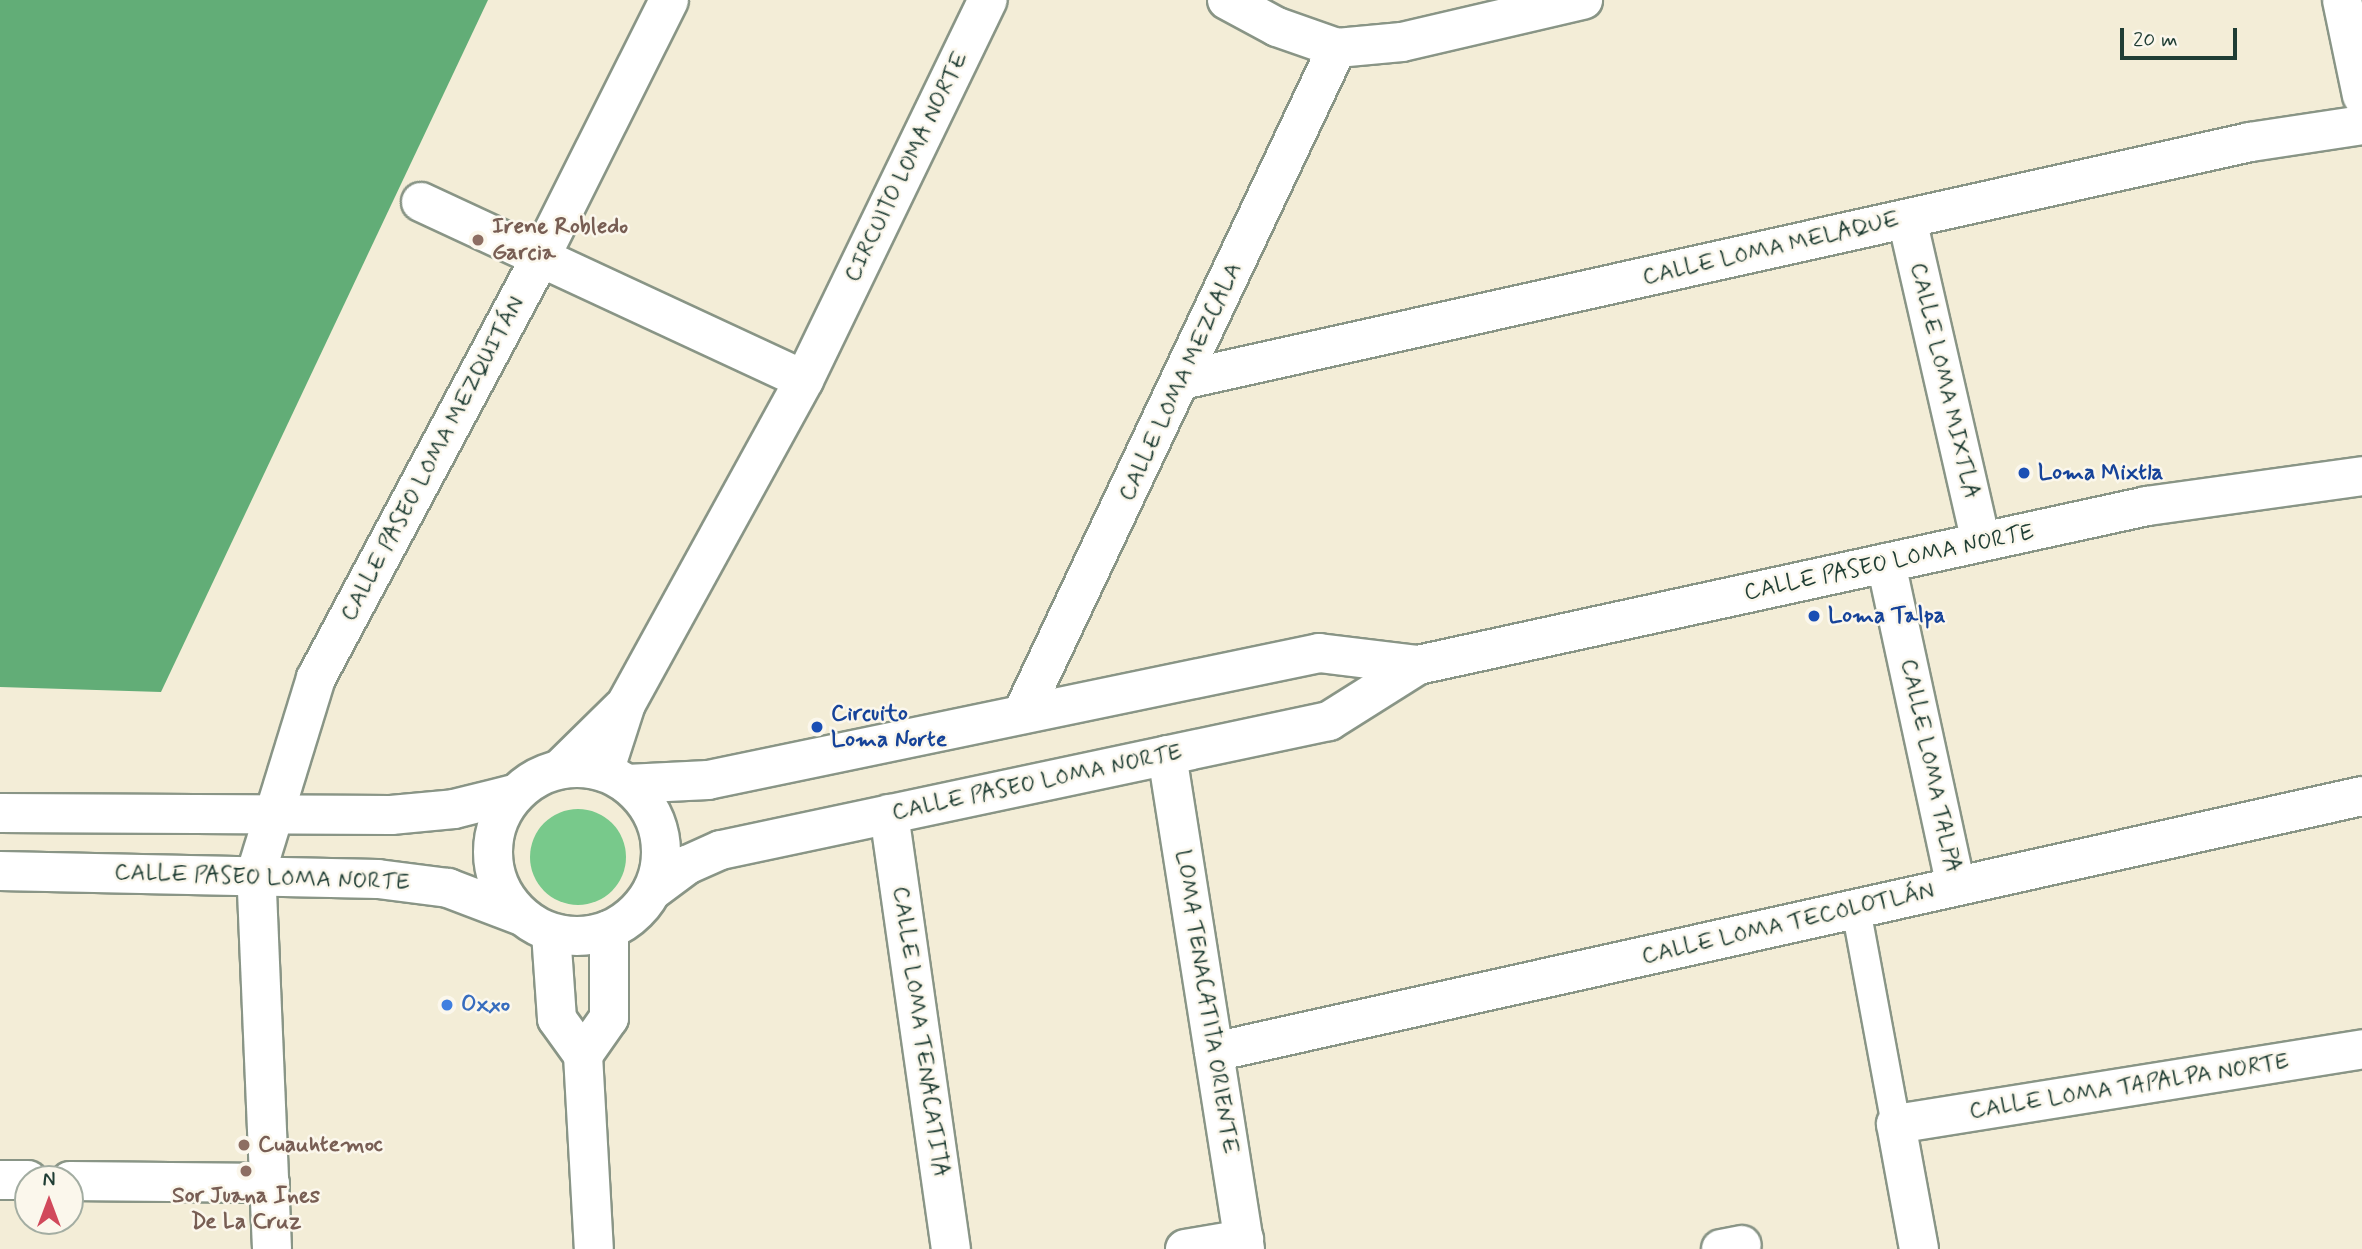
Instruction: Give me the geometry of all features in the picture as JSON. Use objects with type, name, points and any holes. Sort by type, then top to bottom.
[{"type":"street","name":"CALLE PASEO LOMA MEZQUITÁN","points":[[256,873],[316,678],[540,258],[669,0]]},
{"type":"street","name":"CIRCUITO LOMA NORTE","points":[[560,769],[626,704],[804,380],[988,0]]},
{"type":"street","points":[[1227,0],[1277,27],[1337,48],[1402,42],[1583,0]]},
{"type":"street","points":[[2342,0],[2362,96]]},
{"type":"street","name":"CALLE LOMA MEZCALA","points":[[1022,714],[1337,48]]},
{"type":"street","name":"CALLE LOMA MELAQUE","points":[[1182,380],[2250,142],[2362,125]]},
{"type":"street","points":[[421,202],[804,380]]},
{"type":"street","name":"CALLE LOMA MIXTLA","points":[[1907,219],[1981,542]]},
{"type":"street","name":"CALLE PASEO LOMA NORTE","points":[[615,778],[708,780],[1319,653],[1418,665],[2147,506],[2362,476]]},
{"type":"street","name":"CALLE LOMA TALPA","points":[[1886,563],[1956,886]]},
{"type":"street","name":"CALLE PASEO LOMA NORTE","points":[[652,891],[687,865],[721,850],[1329,721],[1418,665]]},
{"type":"street","name":"CIRCUITO LOMA NORTE","points":[[615,778],[626,704]]},
{"type":"street","name":"LOMA TENACATITA ORIENTE","points":[[1167,755],[1245,1244]]},
{"type":"street","points":[[535,924],[580,937],[609,930],[634,915],[652,891],[660,863],[659,833],[648,806],[615,778],[560,769],[535,778],[514,794],[498,816],[492,869],[535,924],[557,1019],[583,1055],[594,1249]]},
{"type":"street","points":[[0,813],[391,815],[454,809],[514,794]]},
{"type":"street","name":"CALLE LOMA TECOLOTLÁN","points":[[1214,1052],[2362,796]]},
{"type":"street","name":"CALLE LOMA TENACATITA","points":[[889,814],[951,1249]]},
{"type":"street","name":"CALLE PASEO LOMA NORTE","points":[[0,871],[256,873],[448,888],[535,924]]},
{"type":"street","points":[[256,873],[272,1249]]},
{"type":"street","points":[[1856,909],[1920,1249]]},
{"type":"street","points":[[583,1055],[609,1018],[609,930]]},
{"type":"street","name":"CALLE LOMA TAPALPA NORTE","points":[[1896,1124],[2362,1049]]},
{"type":"street","points":[[84,1181],[270,1183]]},
{"type":"street","points":[[1185,1249],[1245,1244]]},
{"type":"green space","points":[[0,0],[488,0],[161,692],[0,687]]},
{"type":"green space","points":[[578,809],[596,813],[612,823],[622,839],[626,857],[622,875],[612,891],[596,901],[578,905],[560,901],[544,891],[534,875],[530,857],[534,839],[544,823],[560,813]]},
{"type":"place","name":"Irene Robledo Garcia","points":[[478,240]]},
{"type":"place","name":"Loma Mixtla","points":[[2024,473]]},
{"type":"place","name":"Loma Talpa","points":[[1814,616]]},
{"type":"place","name":"Circuito Loma Norte","points":[[817,727]]},
{"type":"place","name":"Oxxo","points":[[447,1005]]},
{"type":"place","name":"Cuauhtemoc","points":[[244,1145]]},
{"type":"place","name":"Sor Juana Ines De La Cruz","points":[[246,1171]]}]
